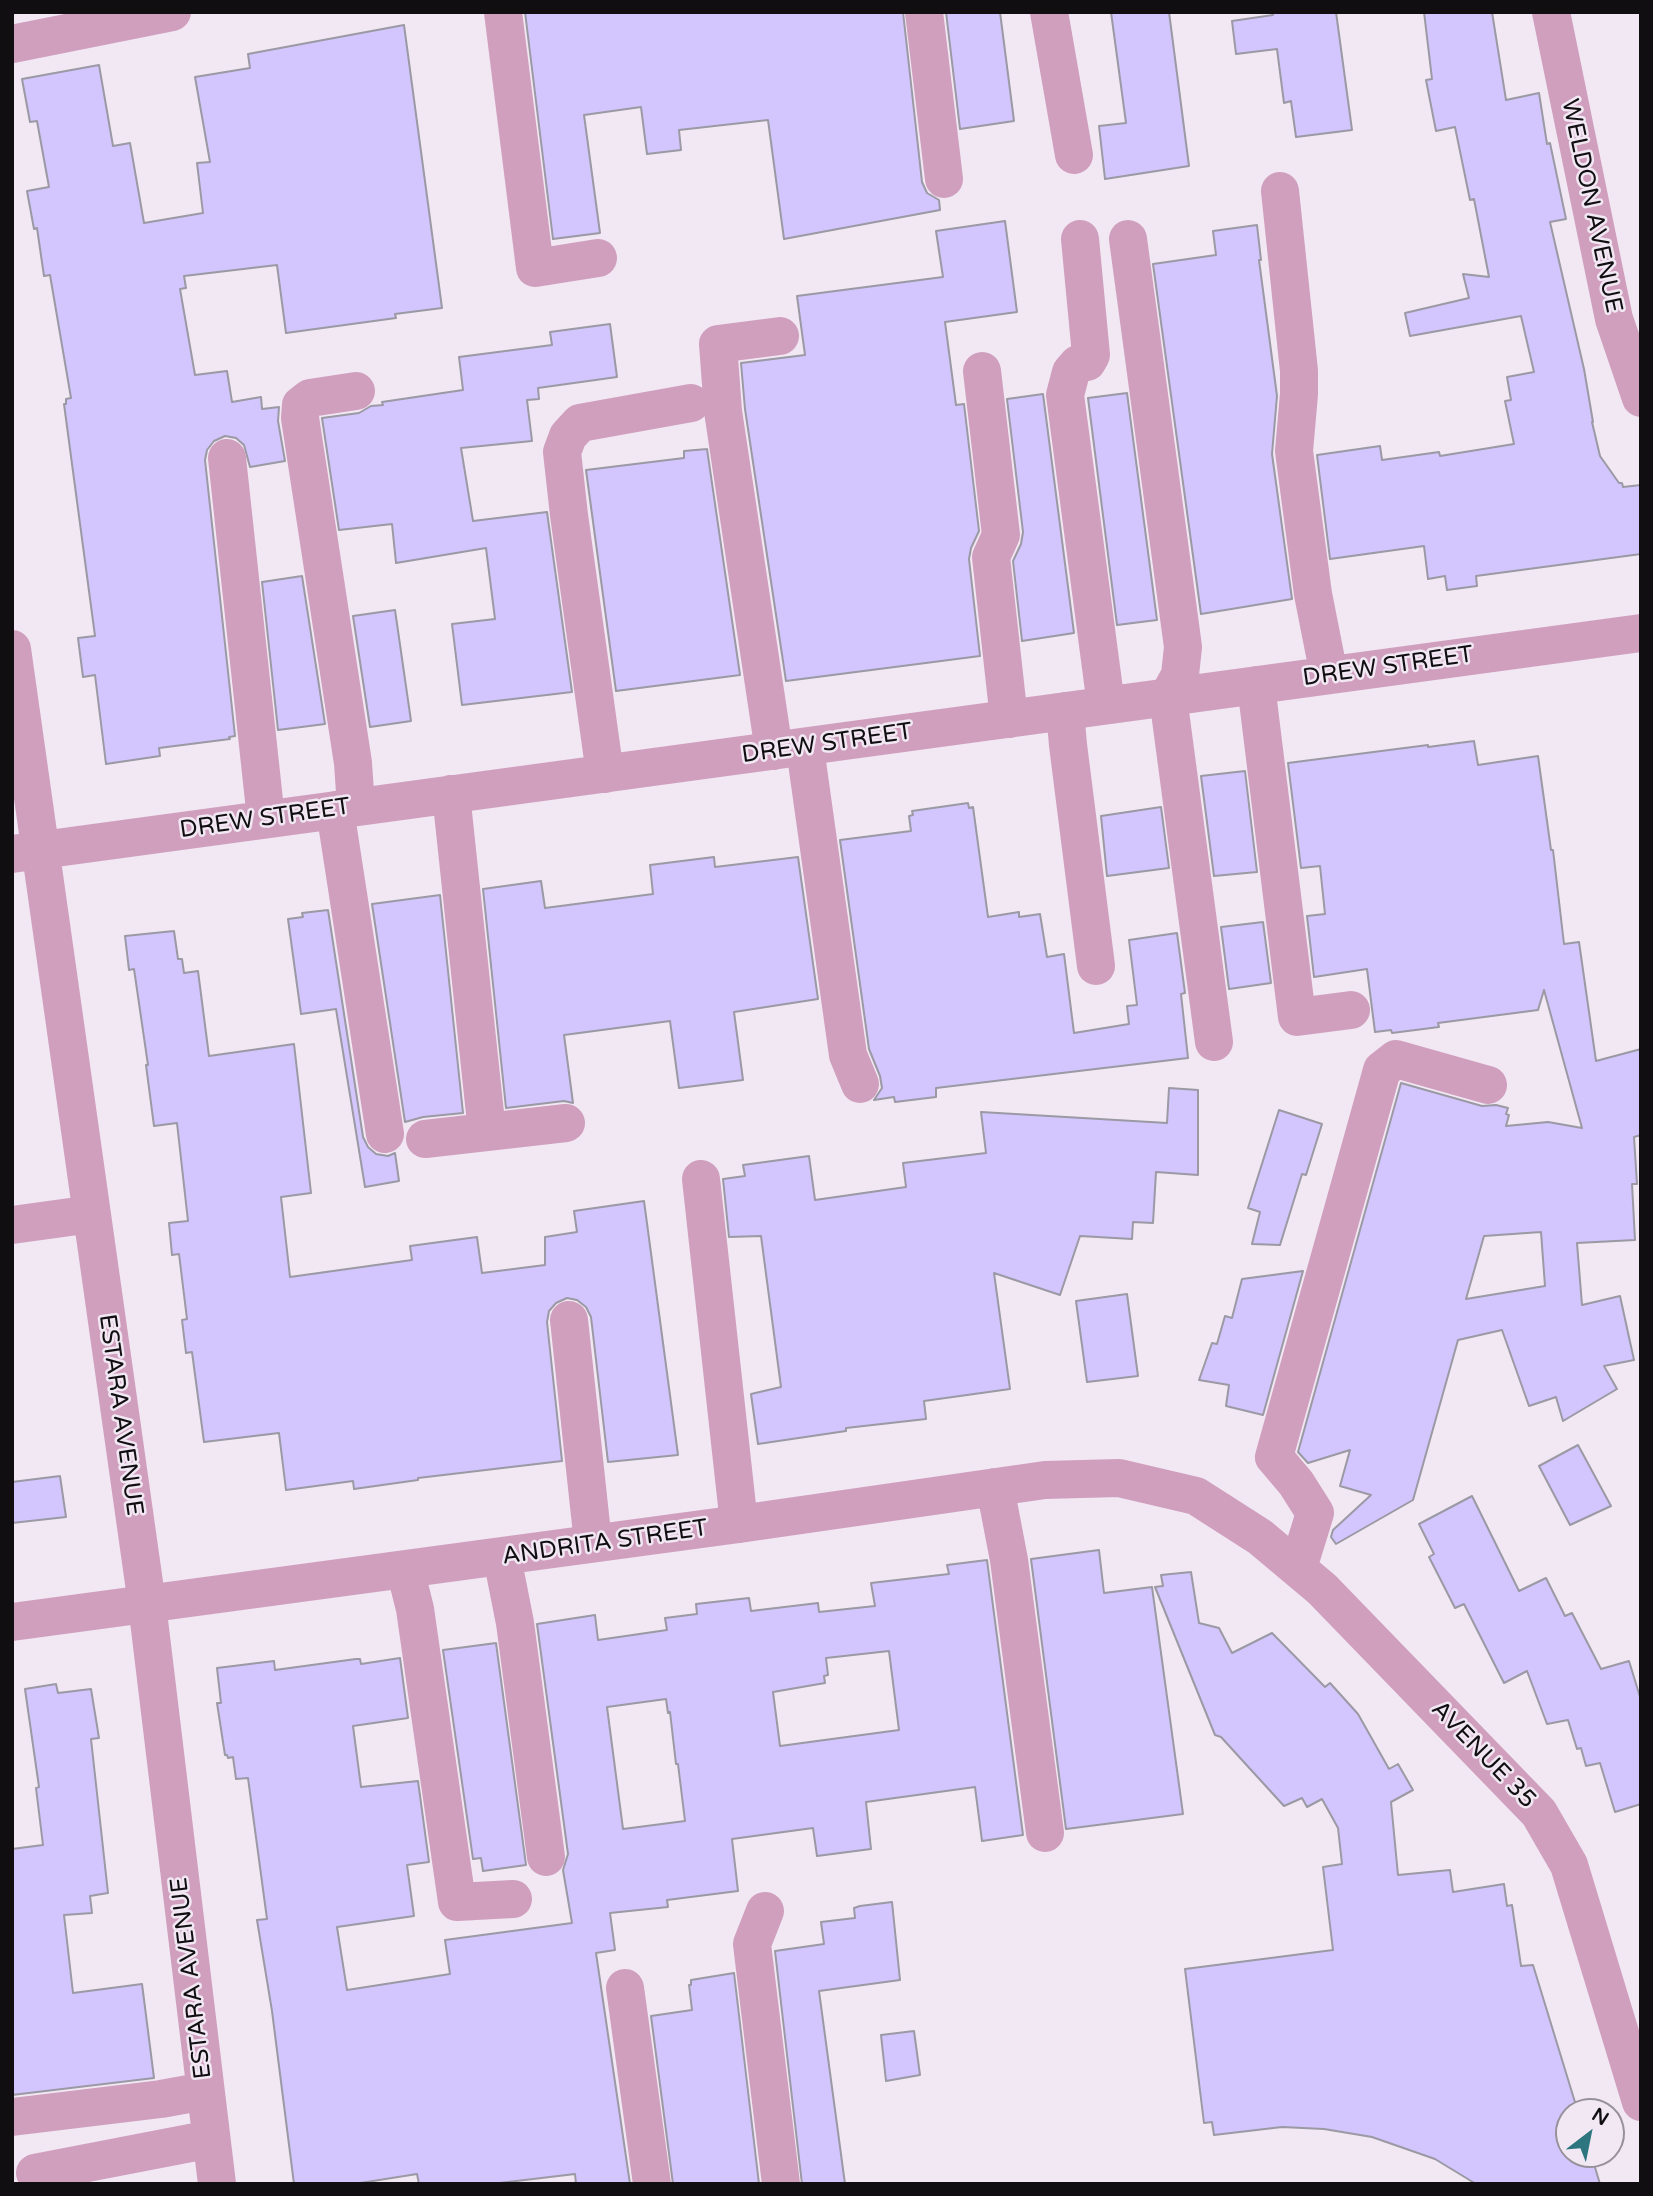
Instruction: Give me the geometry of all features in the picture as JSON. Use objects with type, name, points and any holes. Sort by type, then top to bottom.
[{"type":"street","points":[[12,44],[172,12]]},
{"type":"street","points":[[503,12],[535,268],[598,258]]},
{"type":"street","points":[[924,12],[944,179]]},
{"type":"street","points":[[1049,12],[1074,155]]},
{"type":"street","name":"WELDON AVENUE","points":[[1551,12],[1614,319],[1641,398]]},
{"type":"street","points":[[1280,191],[1298,370],[1299,394],[1294,451],[1314,594],[1329,675]]},
{"type":"street","points":[[1080,239],[1091,355],[1087,362],[1079,364],[1071,372],[1065,395],[1106,705]]},
{"type":"street","points":[[1128,239],[1183,647],[1180,675],[1168,697],[1214,1042]]},
{"type":"street","points":[[780,335],[718,344],[729,452],[790,749],[848,1055],[860,1084]]},
{"type":"street","points":[[982,371],[1000,535],[991,557],[1009,719]]},
{"type":"street","points":[[356,391],[310,398],[301,405],[300,418],[353,764],[346,808],[385,1134]]},
{"type":"street","points":[[606,774],[570,528],[562,452],[568,436],[580,423],[691,403]]},
{"type":"street","points":[[227,458],[266,819]]},
{"type":"street","name":"DREW STREET","points":[[26,852],[1641,633]]},
{"type":"street","name":"ESTARA AVENUE","points":[[12,649],[26,852],[92,1214],[147,1604],[217,2184]]},
{"type":"street","points":[[1256,685],[1297,1017],[1352,1010]]},
{"type":"street","points":[[1065,711],[1096,966]]},
{"type":"street","points":[[452,794],[487,1132]]},
{"type":"street","points":[[1298,1568],[1315,1513],[1275,1457],[1382,1070],[1396,1059],[1488,1085]]},
{"type":"street","points":[[425,1139],[566,1123]]},
{"type":"street","points":[[701,1180],[739,1524]]},
{"type":"street","points":[[12,1226],[92,1214]]},
{"type":"street","points":[[569,1320],[593,1543]]},
{"type":"street","name":"ANDRITA STREET","points":[[12,1622],[1045,1480],[1119,1478],[1196,1496]]},
{"type":"street","points":[[1007,1485],[1009,1560],[1045,1833]]},
{"type":"street","points":[[1007,1485],[1049,1753]]},
{"type":"street","name":"AVENUE 35","points":[[1196,1496],[1260,1537],[1322,1588],[1539,1813],[1569,1865],[1641,2102]]},
{"type":"street","points":[[502,1556],[515,1623],[546,1857]]},
{"type":"street","points":[[405,1569],[415,1609],[457,1902],[513,1899]]},
{"type":"street","points":[[765,1911],[752,1944],[781,2184]]},
{"type":"street","points":[[625,1988],[652,2184]]},
{"type":"street","points":[[12,2117],[205,2091]]},
{"type":"street","points":[[35,2173],[211,2139]]},
{"type":"building","points":[[525,12],[903,12],[922,182],[927,193],[939,200],[940,210],[784,239],[768,120],[679,130],[681,150],[647,154],[641,107],[584,115],[600,233],[553,239]]},
{"type":"building","points":[[946,12],[1000,12],[1014,121],[960,129]]},
{"type":"building","points":[[1111,12],[1169,12],[1189,166],[1105,179],[1099,126],[1126,123]]},
{"type":"building","points":[[1272,12],[1336,12],[1352,130],[1296,137],[1291,101],[1284,103],[1277,49],[1236,54],[1232,21],[1273,15]]},
{"type":"building","points":[[1424,12],[1492,12],[1506,100],[1539,93],[1547,144],[1550,143],[1566,219],[1550,222],[1584,369],[1592,422],[1600,456],[1619,483],[1622,483],[1623,487],[1641,485],[1641,554],[1476,576],[1477,586],[1447,590],[1445,576],[1428,579],[1424,546],[1330,559],[1317,455],[1380,446],[1382,460],[1439,452],[1440,456],[1514,444],[1505,401],[1511,400],[1507,377],[1534,372],[1521,316],[1410,336],[1405,313],[1469,298],[1463,274],[1489,277],[1474,199],[1470,200],[1455,127],[1436,131],[1426,80],[1432,79]]},
{"type":"building","points":[[404,25],[442,308],[395,314],[396,318],[286,333],[277,265],[184,276],[186,288],[180,289],[195,375],[227,371],[232,402],[261,397],[262,409],[279,407],[278,421],[285,461],[250,467],[244,445],[236,438],[225,436],[214,441],[207,450],[205,460],[235,736],[229,737],[230,739],[159,748],[160,756],[106,764],[95,675],[83,677],[78,638],[95,636],[64,404],[66,399],[71,398],[50,275],[44,276],[37,228],[34,229],[27,191],[49,187],[37,121],[30,122],[22,79],[99,65],[113,146],[130,143],[144,223],[203,213],[197,163],[210,162],[195,77],[250,68],[248,54]]},
{"type":"building","points":[[1005,221],[1017,312],[945,322],[956,405],[964,404],[979,531],[969,559],[980,656],[786,681],[745,409],[741,363],[805,355],[797,296],[943,277],[936,231]]},
{"type":"building","points":[[1257,225],[1277,396],[1272,454],[1292,599],[1201,614],[1153,264],[1216,255],[1213,231]]},
{"type":"building","points":[[610,324],[617,377],[538,388],[539,399],[527,400],[532,441],[461,448],[473,521],[547,512],[572,692],[462,705],[452,624],[495,619],[486,548],[396,563],[392,524],[339,530],[322,418],[359,413],[371,406],[383,405],[382,402],[463,390],[459,357],[552,345],[550,332]]},
{"type":"building","points":[[1127,393],[1157,620],[1117,625],[1088,398]]},
{"type":"building","points":[[1043,394],[1074,633],[1022,641],[1013,561],[1023,532],[1007,399]]},
{"type":"building","points":[[707,449],[740,675],[616,691],[586,470],[684,458],[684,451]]},
{"type":"building","points":[[302,576],[325,724],[278,730],[262,582]]},
{"type":"building","points":[[395,610],[411,721],[370,727],[353,616]]},
{"type":"building","points":[[1474,741],[1478,765],[1538,756],[1564,944],[1579,942],[1596,1061],[1641,1049],[1641,1135],[1634,1137],[1637,1184],[1632,1184],[1635,1240],[1577,1243],[1582,1305],[1620,1296],[1634,1360],[1604,1366],[1617,1389],[1563,1421],[1556,1397],[1529,1406],[1502,1330],[1458,1340],[1413,1500],[1336,1544],[1331,1537],[1333,1530],[1371,1495],[1340,1486],[1350,1450],[1308,1463],[1298,1452],[1401,1083],[1482,1106],[1508,1108],[1506,1126],[1548,1122],[1582,1128],[1544,990],[1538,1010],[1438,1023],[1439,1027],[1392,1033],[1391,1030],[1375,1032],[1367,969],[1314,977],[1307,916],[1325,914],[1320,866],[1301,868],[1288,763]],"holes":[[[1541,1232],[1545,1286],[1466,1299],[1484,1236]]]},
{"type":"building","points":[[1245,771],[1257,872],[1214,876],[1201,776]]},
{"type":"building","points":[[968,803],[969,808],[973,807],[988,917],[1019,912],[1019,917],[1040,914],[1047,957],[1064,954],[1074,1033],[1129,1024],[1127,1006],[1137,1005],[1129,940],[1177,933],[1185,993],[1181,994],[1188,1058],[936,1088],[936,1097],[895,1102],[894,1097],[874,1100],[882,1088],[869,1049],[840,840],[911,831],[909,816],[913,815],[912,811]]},
{"type":"building","points":[[1161,807],[1169,868],[1107,876],[1101,816]]},
{"type":"building","points":[[714,857],[715,867],[798,857],[818,999],[734,1012],[743,1080],[679,1088],[670,1021],[564,1035],[573,1103],[564,1101],[506,1108],[483,889],[541,881],[545,908],[653,894],[650,865]]},
{"type":"building","points":[[440,895],[463,1113],[423,1117],[405,1122],[372,904]]},
{"type":"building","points":[[328,910],[363,1137],[368,1147],[376,1154],[388,1156],[395,1153],[399,1181],[365,1187],[336,1009],[301,1014],[288,919],[303,917],[302,913]]},
{"type":"building","points":[[1263,922],[1271,983],[1229,989],[1221,927]]},
{"type":"building","points":[[174,931],[178,959],[182,959],[184,973],[198,971],[209,1056],[294,1044],[311,1193],[281,1197],[290,1277],[412,1260],[410,1246],[477,1237],[482,1273],[545,1265],[545,1237],[577,1232],[574,1211],[644,1201],[678,1455],[608,1462],[591,1317],[586,1307],[577,1300],[567,1298],[556,1303],[549,1311],[547,1322],[562,1461],[418,1478],[354,1489],[353,1481],[286,1490],[279,1433],[204,1442],[192,1352],[186,1353],[182,1320],[187,1319],[179,1254],[172,1255],[169,1223],[188,1221],[177,1123],[154,1126],[134,969],[129,970],[125,936]]},
{"type":"building","points":[[1169,1088],[1198,1090],[1198,1175],[1156,1172],[1153,1223],[1133,1222],[1132,1239],[1080,1236],[1060,1295],[994,1273],[1010,1389],[924,1401],[926,1419],[846,1428],[846,1431],[758,1444],[751,1394],[781,1387],[761,1236],[729,1237],[723,1179],[745,1176],[743,1165],[809,1156],[815,1200],[906,1187],[903,1163],[986,1153],[981,1112],[1167,1123]]},
{"type":"building","points":[[1279,1110],[1322,1124],[1306,1175],[1302,1174],[1280,1245],[1252,1244],[1260,1212],[1248,1208]]},
{"type":"building","points":[[1303,1271],[1263,1415],[1226,1406],[1229,1385],[1199,1380],[1212,1343],[1217,1344],[1225,1316],[1232,1318],[1242,1279]]},
{"type":"building","points":[[1127,1294],[1138,1376],[1087,1382],[1076,1301]]},
{"type":"building","points":[[1578,1445],[1611,1506],[1570,1525],[1539,1466]]},
{"type":"building","points":[[60,1476],[66,1517],[12,1523],[12,1482]]},
{"type":"building","points":[[1472,1496],[1519,1591],[1546,1578],[1565,1616],[1572,1613],[1601,1669],[1629,1661],[1641,1700],[1641,1804],[1615,1812],[1600,1763],[1586,1766],[1581,1748],[1577,1749],[1568,1720],[1547,1724],[1527,1671],[1504,1683],[1464,1604],[1455,1608],[1429,1557],[1434,1554],[1419,1524]]},
{"type":"building","points":[[1099,1550],[1104,1593],[1152,1587],[1183,1814],[1066,1829],[1031,1559]]},
{"type":"building","points":[[987,1560],[1023,1835],[982,1841],[975,1787],[866,1802],[871,1849],[817,1856],[813,1828],[732,1839],[738,1891],[667,1900],[668,1907],[610,1913],[615,1950],[596,1953],[630,2184],[576,2184],[575,2174],[491,2184],[419,2184],[417,2174],[354,2184],[294,2184],[272,2011],[257,1920],[267,1919],[248,1778],[236,1779],[233,1757],[228,1758],[225,1755],[217,1703],[221,1703],[217,1668],[274,1661],[275,1670],[356,1659],[360,1659],[361,1664],[400,1658],[408,1718],[353,1726],[361,1787],[418,1781],[429,1862],[407,1865],[414,1916],[337,1927],[347,1990],[450,1974],[445,1940],[572,1923],[563,1870],[568,1854],[537,1624],[595,1615],[598,1640],[667,1630],[665,1618],[697,1614],[696,1604],[749,1598],[751,1611],[818,1603],[819,1612],[875,1606],[871,1583],[949,1574],[947,1565]],"holes":[[[889,1651],[899,1730],[780,1746],[773,1692],[825,1683],[824,1676],[828,1675],[826,1658]],[[666,1699],[685,1821],[623,1829],[607,1707]]]},
{"type":"building","points":[[1191,1572],[1199,1623],[1219,1628],[1232,1653],[1272,1633],[1325,1687],[1330,1683],[1358,1714],[1389,1769],[1398,1764],[1413,1790],[1391,1802],[1398,1875],[1450,1870],[1453,1892],[1504,1884],[1507,1906],[1512,1905],[1521,1966],[1533,1965],[1574,2098],[1555,2098],[1555,2168],[1595,2168],[1600,2184],[1476,2184],[1435,2159],[1372,2137],[1324,2129],[1282,2127],[1214,2135],[1212,2122],[1204,2123],[1185,1969],[1333,1950],[1323,1867],[1342,1864],[1338,1828],[1322,1799],[1307,1807],[1302,1798],[1284,1806],[1221,1737],[1215,1735],[1155,1587],[1163,1586],[1161,1575]]},
{"type":"building","points":[[496,1643],[526,1865],[483,1871],[481,1858],[473,1859],[443,1650]]},
{"type":"building","points":[[56,1684],[58,1693],[91,1689],[99,1738],[91,1739],[108,1893],[90,1896],[92,1913],[64,1915],[73,1993],[142,1984],[154,2078],[12,2095],[12,1849],[43,1845],[36,1788],[39,1787],[25,1689]]},
{"type":"building","points":[[892,1902],[900,1980],[819,1991],[845,2184],[802,2184],[775,1951],[824,1944],[821,1922],[855,1918],[854,1908]]},
{"type":"building","points":[[734,1973],[759,2184],[673,2184],[651,2016],[692,2010],[689,1985],[691,1980]]},
{"type":"building","points":[[914,2031],[920,2075],[886,2081],[881,2035]]}]
